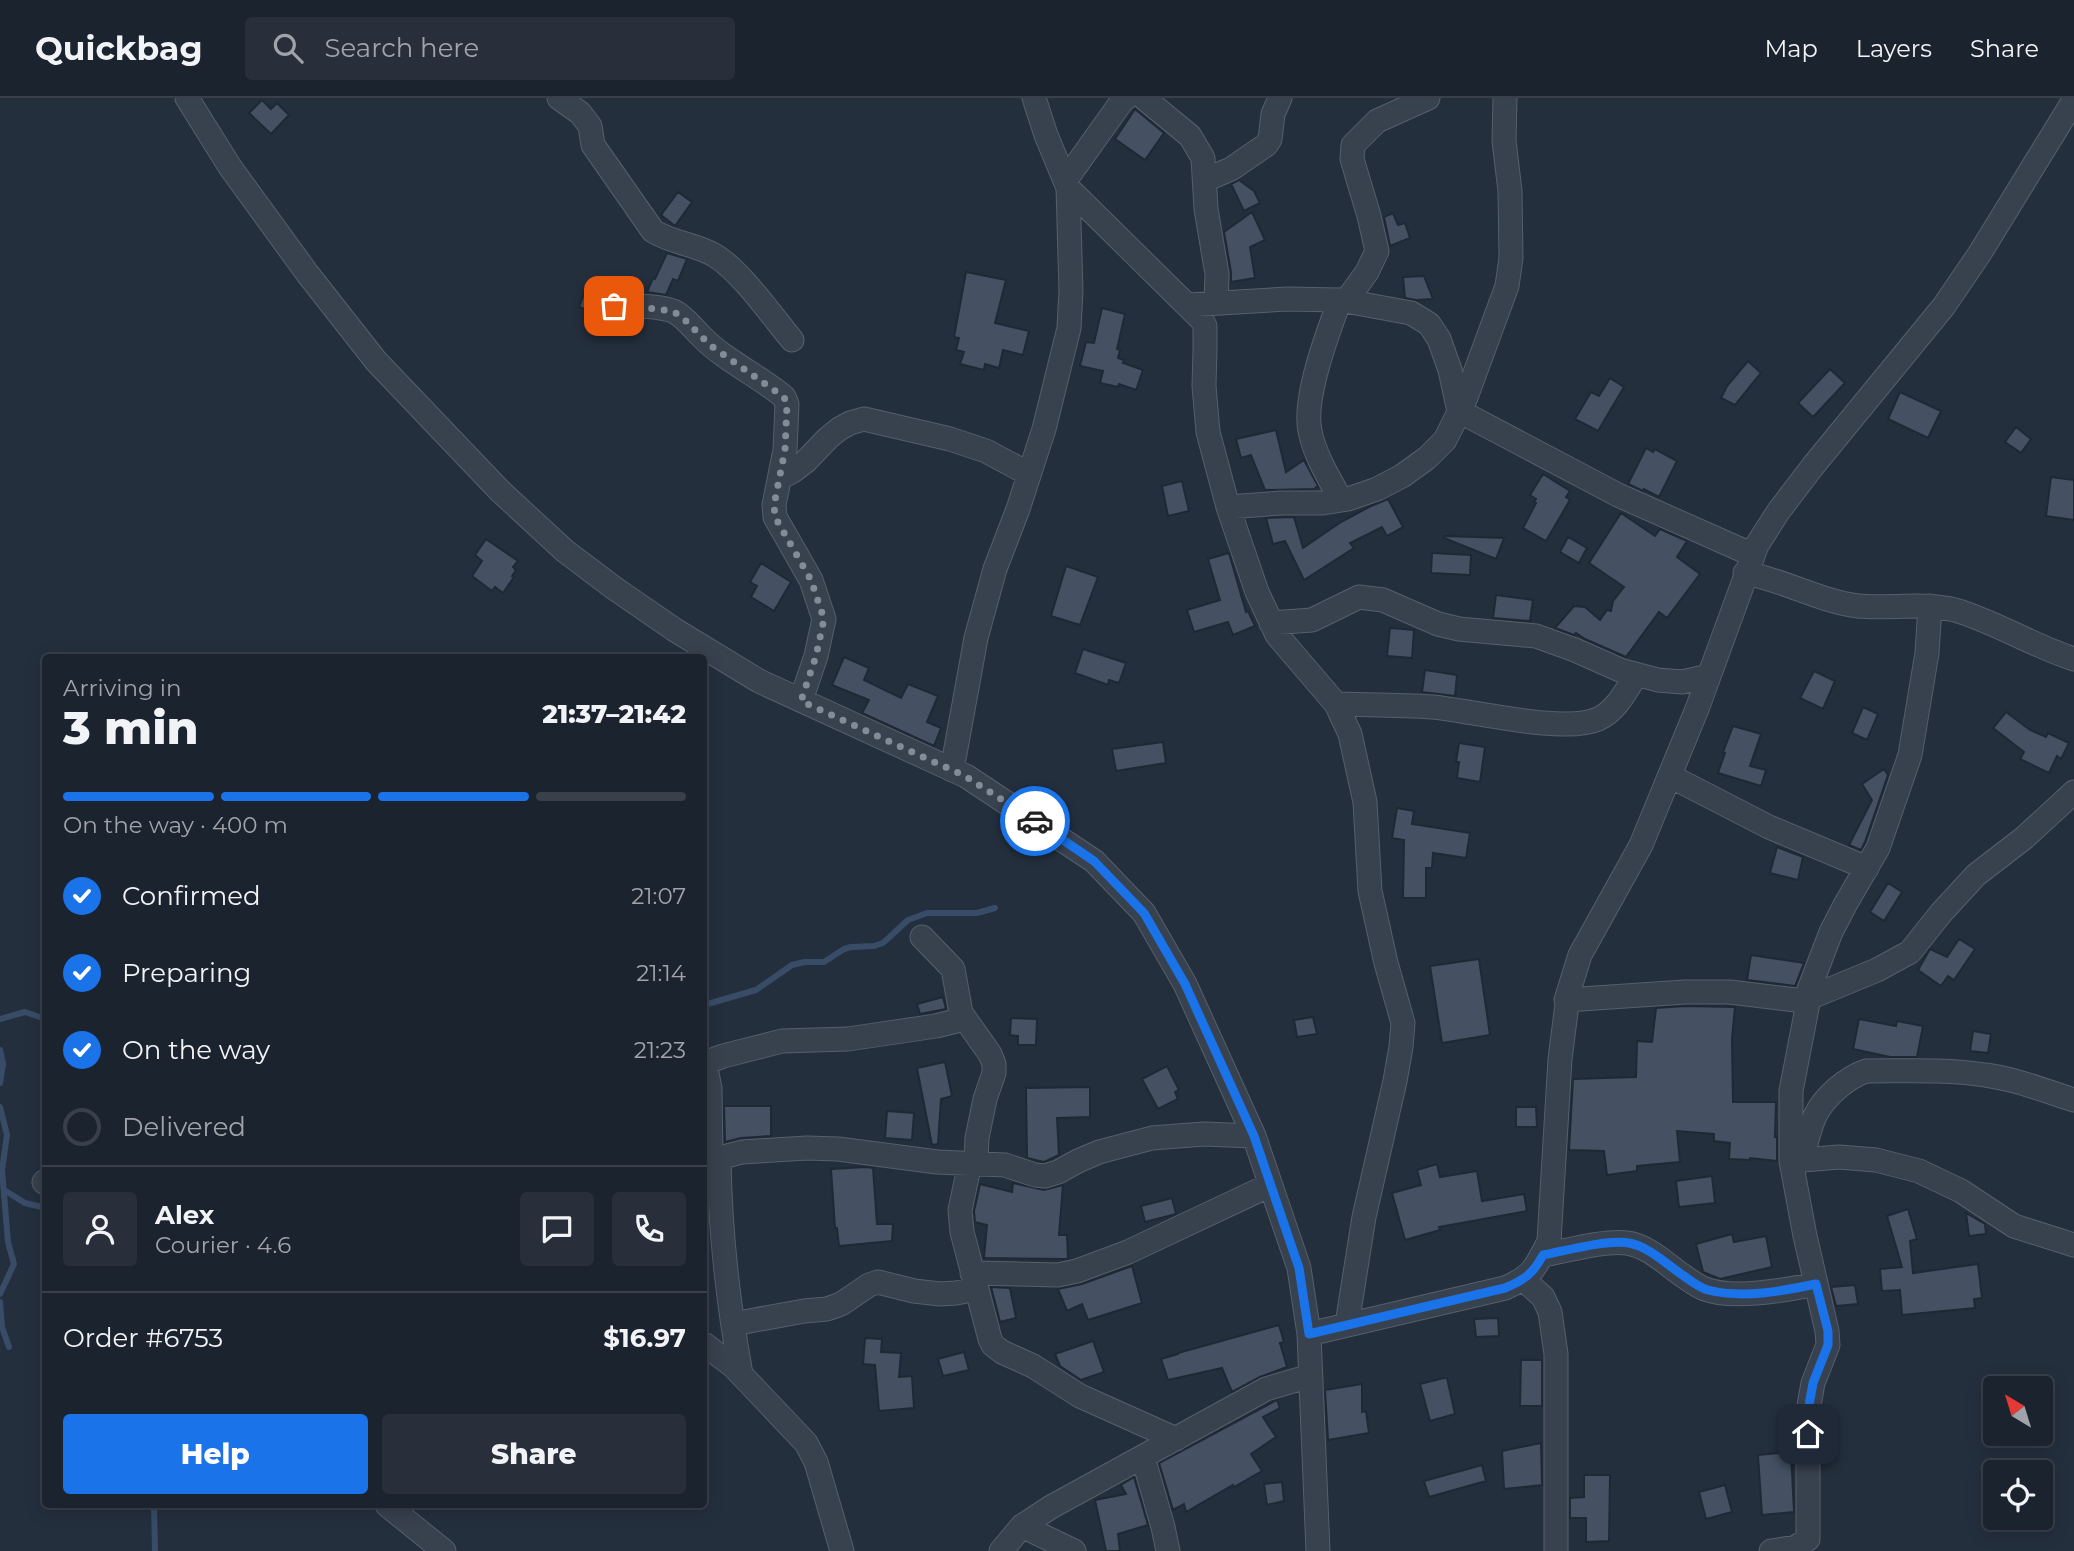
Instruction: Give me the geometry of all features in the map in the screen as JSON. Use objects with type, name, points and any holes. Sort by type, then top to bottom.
[{"type":"street","points":[[187,98],[230,167],[307,273],[386,371],[500,491],[565,551],[675,630],[759,681],[976,783],[1094,861],[1144,913],[1185,984],[1254,1136],[1299,1268],[1309,1334],[1318,1551]]},
{"type":"street","points":[[559,98],[580,113],[590,126],[593,145],[653,231],[666,239],[701,248],[731,267],[792,340]]},
{"type":"street","points":[[952,770],[976,638],[995,569],[1044,429],[1069,328],[1071,291],[1066,185],[1034,98]]},
{"type":"street","points":[[1066,185],[1126,98]]},
{"type":"street","points":[[1144,98],[1190,136],[1203,158],[1206,209],[1217,274],[1216,303]]},
{"type":"street","points":[[1205,180],[1231,169],[1266,145],[1270,139],[1273,114],[1280,98]]},
{"type":"street","points":[[1340,500],[1315,450],[1309,427],[1314,383],[1327,334],[1343,300],[1367,272],[1377,251],[1370,216],[1352,159],[1353,145],[1377,121],[1428,98]]},
{"type":"street","points":[[1228,507],[1323,503],[1377,489],[1402,476],[1427,458],[1445,440],[1480,361],[1507,286],[1511,258],[1510,191],[1504,141],[1505,98]]},
{"type":"street","points":[[1309,1334],[1505,1288],[1524,1280],[1538,1265],[1549,1241],[1566,1000],[1580,955],[1642,845],[1757,545],[1799,484],[1944,306],[1980,253],[2074,100]]},
{"type":"street","points":[[1066,185],[1202,320],[1205,326],[1204,386],[1208,432],[1228,507],[1257,592],[1277,635],[1336,704],[1350,734],[1365,802],[1370,891],[1403,1023],[1393,1089],[1364,1217],[1347,1324]]},
{"type":"street","points":[[1187,305],[1287,299],[1343,300],[1411,313],[1429,324],[1439,339],[1459,411],[1769,577],[1795,588],[1857,606],[1930,606],[1954,610],[2074,659]]},
{"type":"street","points":[[614,306],[672,311],[681,316],[710,345],[784,397],[787,404],[785,450],[774,505],[775,517],[811,580],[824,619],[816,656],[801,701]]},
{"type":"street","points":[[780,478],[806,461],[839,429],[864,419],[950,439],[986,451],[1029,474]]},
{"type":"street","points":[[1271,622],[1311,620],[1359,597],[1383,600],[1438,624],[1459,629],[1536,636],[1575,649],[1620,670],[1658,680],[1682,682],[1709,676]]},
{"type":"street","points":[[1771,1551],[1796,1547],[1808,1539],[1808,1411],[1813,1383],[1828,1345],[1828,1331],[1816,1284],[1796,1160],[1791,1091],[1807,999],[1844,905],[1867,868],[1884,833],[1910,755],[1927,653],[1930,606]]},
{"type":"street","points":[[1336,704],[1433,707],[1539,722],[1580,724],[1597,719],[1608,712],[1622,697],[1636,675]]},
{"type":"street","points":[[1670,776],[1769,827],[1867,868]]},
{"type":"street","points":[[1566,1000],[1685,992],[1730,992],[1807,999],[1884,967],[1910,952],[1976,875],[2024,838],[2074,792]]},
{"type":"street","points":[[922,937],[953,970],[958,1006],[964,1019],[990,1054],[995,1073],[981,1117],[973,1163],[960,1210],[962,1232],[993,1345],[1033,1366],[1080,1396],[1176,1439]]},
{"type":"street","points":[[707,1060],[782,1041],[848,1039],[936,1026],[964,1019]]},
{"type":"street","points":[[1796,1160],[1815,1115],[1833,1093],[1855,1075],[1866,1071],[1960,1072],[1987,1075],[2074,1100]]},
{"type":"street","points":[[707,1074],[710,1088],[711,1160],[741,1374]]},
{"type":"street","points":[[711,1160],[742,1152],[838,1149],[937,1162],[1005,1165],[1035,1175],[1045,1175],[1058,1172],[1099,1152],[1152,1138],[1204,1134],[1254,1136]]},
{"type":"street","points":[[1796,1160],[1839,1157],[1876,1160],[1919,1171],[1961,1191],[2014,1226],[2074,1245]]},
{"type":"street","points":[[733,1324],[827,1309],[841,1304],[869,1284],[878,1282],[940,1294],[956,1293],[974,1281],[1077,1271],[1128,1252],[1270,1185]]},
{"type":"street","points":[[1543,1255],[1613,1243],[1629,1243],[1649,1251],[1706,1289],[1757,1293],[1816,1284]]},
{"type":"street","points":[[1524,1280],[1543,1297],[1550,1312],[1556,1354],[1556,1551]]},
{"type":"street","points":[[707,1346],[741,1374],[806,1443],[816,1462],[842,1551]]},
{"type":"street","points":[[1001,1551],[1022,1526],[1051,1507],[1266,1389],[1310,1376]]},
{"type":"street","points":[[1143,1457],[1168,1551]]},
{"type":"street","points":[[391,1508],[444,1551]]},
{"type":"street","points":[[1022,1526],[1074,1551]]},
{"type":"building","points":[[262,100],[271,109],[277,103],[289,115],[271,134],[249,113]]},
{"type":"building","points":[[1135,109],[1164,133],[1145,160],[1115,139]]},
{"type":"building","points":[[1239,180],[1254,191],[1260,203],[1244,211],[1231,184]]},
{"type":"building","points":[[678,192],[692,202],[675,226],[661,215]]},
{"type":"building","points":[[1252,212],[1265,240],[1250,247],[1255,278],[1231,282],[1224,232]]},
{"type":"building","points":[[1393,213],[1398,225],[1405,223],[1410,238],[1390,246],[1384,217]]},
{"type":"building","points":[[667,253],[687,259],[678,281],[673,279],[666,295],[647,292],[653,278],[655,279]]},
{"type":"building","points":[[966,272],[1006,280],[995,323],[1029,331],[1023,355],[1003,350],[999,368],[985,364],[984,370],[960,364],[964,352],[956,350],[959,338],[954,337]]},
{"type":"building","points":[[1424,276],[1433,299],[1405,298],[1403,277]]},
{"type":"building","points":[[585,291],[602,298],[599,315],[579,307]]},
{"type":"building","points":[[1102,308],[1125,314],[1117,349],[1120,350],[1118,358],[1124,360],[1123,363],[1143,370],[1136,390],[1119,384],[1118,387],[1100,383],[1103,371],[1080,366],[1086,342],[1094,343]]},
{"type":"building","points":[[1748,361],[1761,373],[1735,405],[1721,398],[1727,386]]},
{"type":"building","points":[[1830,369],[1845,383],[1813,417],[1798,403]]},
{"type":"building","points":[[1610,378],[1624,387],[1598,431],[1575,419],[1591,392],[1599,396]]},
{"type":"building","points":[[1900,392],[1941,411],[1928,438],[1888,419]]},
{"type":"building","points":[[2016,427],[2031,439],[2021,453],[2005,442]]},
{"type":"building","points":[[1276,430],[1286,472],[1304,460],[1318,486],[1314,489],[1265,490],[1251,455],[1241,458],[1236,439]]},
{"type":"building","points":[[1646,448],[1653,452],[1655,449],[1677,461],[1659,497],[1628,484]]},
{"type":"building","points":[[1543,474],[1570,491],[1566,497],[1570,500],[1546,541],[1523,528],[1536,503],[1536,499],[1530,495]]},
{"type":"building","points":[[2051,477],[2074,480],[2074,520],[2046,516]]},
{"type":"building","points":[[1182,481],[1189,511],[1168,516],[1162,486]]},
{"type":"building","points":[[1388,499],[1403,527],[1387,536],[1382,527],[1350,543],[1354,548],[1304,580],[1285,541],[1273,544],[1266,518],[1294,517],[1303,548],[1341,522]]},
{"type":"building","points":[[1621,513],[1655,536],[1660,529],[1687,541],[1677,557],[1700,574],[1667,618],[1659,612],[1626,657],[1576,633],[1574,635],[1555,628],[1574,606],[1585,607],[1600,620],[1607,610],[1611,611],[1613,601],[1624,587],[1589,563]]},
{"type":"building","points":[[1444,536],[1504,538],[1496,559]]},
{"type":"building","points":[[1568,537],[1587,548],[1579,563],[1560,552]]},
{"type":"building","points":[[486,539],[518,561],[513,567],[516,570],[512,576],[514,577],[503,593],[495,587],[492,591],[472,576],[482,561],[475,555]]},
{"type":"building","points":[[1229,553],[1246,612],[1248,611],[1255,626],[1233,635],[1228,622],[1194,632],[1187,610],[1220,600],[1208,559]]},
{"type":"building","points":[[1432,553],[1471,555],[1470,575],[1431,573]]},
{"type":"building","points":[[761,563],[791,582],[774,611],[751,597],[757,586],[750,582]]},
{"type":"building","points":[[1066,566],[1098,577],[1080,625],[1051,616]]},
{"type":"building","points":[[1496,595],[1533,600],[1530,621],[1493,618]]},
{"type":"building","points":[[1390,628],[1414,630],[1412,658],[1387,656]]},
{"type":"building","points":[[1083,649],[1126,663],[1119,683],[1109,680],[1108,685],[1075,673]]},
{"type":"building","points":[[844,657],[869,668],[864,680],[901,698],[908,684],[938,696],[927,722],[941,728],[934,746],[862,713],[869,700],[832,685]]},
{"type":"building","points":[[1425,670],[1457,675],[1455,696],[1422,692]]},
{"type":"building","points":[[1814,671],[1835,681],[1823,709],[1800,698]]},
{"type":"building","points":[[1863,707],[1878,714],[1867,740],[1852,733]]},
{"type":"building","points":[[2006,712],[2030,730],[2046,737],[2048,733],[2069,743],[2061,759],[2057,756],[2049,773],[2020,759],[2024,752],[1993,728]]},
{"type":"building","points":[[1733,726],[1761,734],[1750,766],[1766,770],[1761,786],[1718,773]]},
{"type":"building","points":[[1163,742],[1166,763],[1116,771],[1112,749]]},
{"type":"building","points":[[1459,743],[1485,747],[1480,782],[1457,778]]},
{"type":"building","points":[[1884,769],[1888,775],[1861,850],[1849,845],[1872,800],[1862,784]]},
{"type":"building","points":[[1397,808],[1414,811],[1412,824],[1470,833],[1466,858],[1433,853],[1432,868],[1426,868],[1426,898],[1403,898],[1404,840],[1392,838]]},
{"type":"building","points":[[1777,847],[1803,857],[1798,880],[1770,873]]},
{"type":"building","points":[[1888,883],[1902,892],[1884,921],[1870,912]]},
{"type":"building","points":[[1959,939],[1975,949],[1954,980],[1948,976],[1941,986],[1918,970],[1930,949],[1947,957]]},
{"type":"building","points":[[1751,955],[1804,963],[1795,986],[1747,980]]},
{"type":"building","points":[[1479,959],[1490,1035],[1442,1043],[1430,966]]},
{"type":"building","points":[[943,997],[946,1009],[920,1014],[917,1004]]},
{"type":"building","points":[[1735,1007],[1732,1039],[1733,1102],[1776,1102],[1777,1161],[1729,1159],[1730,1143],[1714,1141],[1714,1134],[1677,1131],[1680,1162],[1637,1166],[1637,1171],[1607,1175],[1604,1151],[1569,1150],[1573,1079],[1636,1077],[1637,1041],[1652,1042],[1656,1008]]},
{"type":"building","points":[[1313,1017],[1317,1034],[1297,1037],[1294,1020]]},
{"type":"building","points":[[1011,1018],[1037,1019],[1036,1045],[1018,1045],[1018,1036],[1010,1035]]},
{"type":"building","points":[[1859,1019],[1896,1026],[1897,1021],[1923,1026],[1917,1057],[1890,1057],[1853,1049]]},
{"type":"building","points":[[1973,1031],[1991,1034],[1988,1053],[1970,1051]]},
{"type":"building","points":[[945,1062],[952,1096],[941,1099],[938,1144],[932,1145],[917,1068]]},
{"type":"building","points":[[1167,1066],[1179,1090],[1175,1092],[1178,1099],[1158,1109],[1142,1079]]},
{"type":"building","points":[[1090,1087],[1090,1117],[1057,1118],[1059,1155],[1044,1162],[1027,1158],[1026,1088]]},
{"type":"building","points":[[724,1106],[771,1106],[771,1136],[725,1142]]},
{"type":"building","points":[[1516,1107],[1536,1107],[1537,1127],[1516,1127]]},
{"type":"building","points":[[887,1111],[914,1113],[912,1140],[885,1138]]},
{"type":"building","points":[[1437,1164],[1440,1177],[1477,1171],[1482,1201],[1524,1194],[1527,1211],[1439,1227],[1440,1230],[1405,1240],[1392,1193],[1421,1185],[1417,1170]]},
{"type":"building","points":[[873,1168],[877,1224],[893,1224],[892,1241],[839,1246],[835,1228],[831,1169]]},
{"type":"building","points":[[1712,1176],[1715,1203],[1679,1207],[1676,1181]]},
{"type":"building","points":[[1013,1183],[1044,1190],[1063,1185],[1059,1235],[1067,1235],[1068,1259],[984,1258],[987,1225],[975,1222],[974,1211],[980,1184],[1012,1192]]},
{"type":"building","points":[[1172,1198],[1176,1214],[1145,1222],[1141,1206]]},
{"type":"building","points":[[1908,1209],[1917,1239],[1910,1241],[1913,1273],[1978,1264],[1982,1298],[1974,1299],[1975,1308],[1902,1315],[1900,1290],[1882,1291],[1880,1269],[1902,1267],[1887,1216]]},
{"type":"building","points":[[1966,1213],[1985,1224],[1986,1234],[1969,1236]]},
{"type":"building","points":[[1732,1234],[1734,1242],[1766,1236],[1772,1267],[1720,1279],[1703,1272],[1696,1244]]},
{"type":"building","points":[[1132,1266],[1142,1303],[1088,1320],[1082,1304],[1067,1311],[1058,1289],[1082,1284]]},
{"type":"building","points":[[1855,1285],[1858,1304],[1836,1306],[1831,1287]]},
{"type":"building","points":[[991,1287],[1010,1288],[1016,1318],[1000,1322]]},
{"type":"building","points":[[1498,1318],[1499,1336],[1476,1337],[1474,1319]]},
{"type":"building","points":[[1279,1325],[1284,1342],[1280,1343],[1287,1367],[1232,1392],[1222,1368],[1168,1380],[1161,1359]]},
{"type":"building","points":[[865,1338],[882,1339],[881,1352],[901,1353],[899,1377],[912,1376],[914,1408],[879,1411],[875,1365],[863,1364]]},
{"type":"building","points":[[1093,1341],[1104,1372],[1081,1380],[1060,1366],[1055,1354]]},
{"type":"building","points":[[964,1352],[969,1370],[943,1376],[938,1359]]},
{"type":"building","points":[[1521,1360],[1542,1360],[1542,1406],[1520,1406]]},
{"type":"building","points":[[1447,1378],[1455,1414],[1430,1421],[1420,1384]]},
{"type":"building","points":[[1362,1384],[1362,1412],[1366,1411],[1369,1433],[1328,1440],[1325,1390]]},
{"type":"building","points":[[1277,1400],[1280,1408],[1263,1417],[1276,1437],[1251,1454],[1262,1471],[1186,1512],[1184,1504],[1173,1510],[1159,1463]]},
{"type":"building","points":[[1541,1443],[1542,1485],[1504,1489],[1502,1451]]},
{"type":"building","points":[[1791,1452],[1794,1512],[1762,1515],[1758,1455]]},
{"type":"building","points":[[1482,1465],[1486,1481],[1429,1497],[1424,1481]]},
{"type":"building","points":[[1584,1475],[1610,1475],[1609,1541],[1586,1542],[1586,1518],[1570,1518],[1570,1498],[1584,1497]]},
{"type":"building","points":[[1134,1477],[1148,1525],[1118,1534],[1120,1551],[1106,1551],[1095,1500],[1126,1494],[1121,1485]]},
{"type":"building","points":[[1282,1482],[1284,1501],[1267,1505],[1264,1484]]},
{"type":"building","points":[[1725,1485],[1732,1512],[1706,1519],[1699,1492]]},
{"type":"waterway","points":[[707,1004],[756,990],[792,965],[824,962],[844,949],[883,943],[908,920],[927,913],[977,913],[995,908]]},
{"type":"waterway","points":[[0,1019],[25,1012],[42,1018]]},
{"type":"waterway","points":[[0,1050],[3,1064],[0,1083]]},
{"type":"waterway","points":[[0,1107],[7,1135],[2,1170],[8,1242],[14,1264],[0,1294]]},
{"type":"waterway","points":[[4,1190],[25,1203],[42,1207]]},
{"type":"waterway","points":[[0,1302],[2,1327],[9,1347]]},
{"type":"waterway","points":[[154,1508],[155,1551]]},
{"type":"way so far","points":[[614,306],[672,311],[681,316],[726,358],[784,397],[787,404],[785,450],[774,505],[775,517],[811,580],[824,619],[816,656],[801,701],[965,776],[1035,821]]},
{"type":"route","points":[[1035,821],[1094,861],[1144,913],[1185,984],[1254,1136],[1299,1268],[1309,1334],[1505,1288],[1524,1280],[1543,1255],[1613,1243],[1629,1243],[1649,1251],[1706,1289],[1757,1293],[1816,1284],[1828,1331],[1828,1345],[1813,1383],[1808,1411],[1808,1434]]}]
